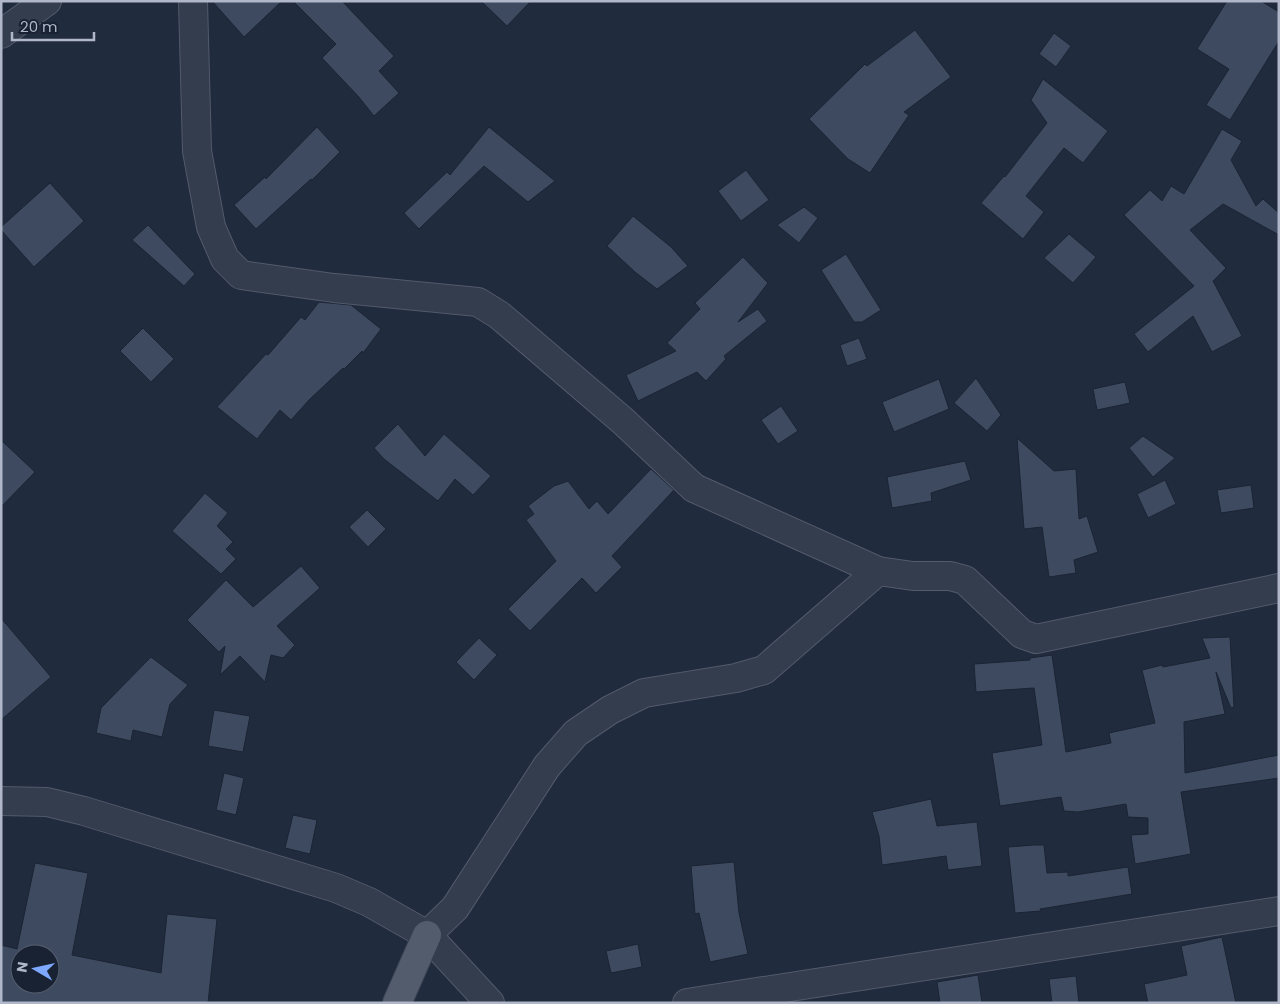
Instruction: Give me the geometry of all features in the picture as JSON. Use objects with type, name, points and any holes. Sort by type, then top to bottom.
[{"type":"main road","points":[[397,1003],[427,935]]},
{"type":"street","points":[[1,34],[47,1]]},
{"type":"street","points":[[193,1],[197,151],[211,228],[226,259],[241,275],[334,288],[478,302],[499,315],[623,421],[694,488],[878,571],[913,576],[950,576],[965,580],[1022,634],[1036,639],[1279,588]]},
{"type":"street","points":[[427,935],[455,908],[547,766],[576,734],[610,710],[644,693],[736,678],[764,670],[878,571]]},
{"type":"street","points":[[1,800],[47,802],[84,811],[336,888],[369,902],[427,935],[490,1003]]},
{"type":"street","points":[[687,1003],[1279,911]]},
{"type":"building","points":[[212,1],[282,1],[244,37]]},
{"type":"building","points":[[293,1],[342,1],[394,56],[379,71],[399,93],[374,116],[322,58],[336,44]]},
{"type":"building","points":[[481,1],[531,1],[507,26]]},
{"type":"building","points":[[1227,1],[1261,1],[1279,12],[1279,41],[1230,120],[1206,105],[1229,69],[1197,49]]},
{"type":"building","points":[[915,30],[951,77],[904,112],[909,115],[870,173],[848,159],[809,119],[865,64],[867,66]]},
{"type":"building","points":[[1054,33],[1071,46],[1056,67],[1039,54]]},
{"type":"building","points":[[1043,79],[1108,131],[1083,163],[1064,148],[1026,196],[1044,212],[1023,239],[981,203],[1005,177],[1047,123],[1031,100]]},
{"type":"building","points":[[317,127],[340,152],[312,180],[256,229],[234,205],[265,177],[266,179]]},
{"type":"building","points":[[489,127],[555,181],[528,202],[484,166],[419,229],[404,213],[447,172],[450,175]]},
{"type":"building","points":[[1222,129],[1242,141],[1231,160],[1256,206],[1263,199],[1279,213],[1279,235],[1223,204],[1190,230],[1226,268],[1213,281],[1242,336],[1212,352],[1193,316],[1148,352],[1134,334],[1194,286],[1124,215],[1150,190],[1162,201],[1171,186],[1184,194]]},
{"type":"building","points":[[746,170],[769,200],[741,221],[718,191]]},
{"type":"building","points":[[50,183],[84,221],[34,267],[1,230],[1,227]]},
{"type":"building","points":[[804,207],[818,218],[799,243],[777,225]]},
{"type":"building","points":[[633,216],[671,247],[688,266],[657,289],[607,246]]},
{"type":"building","points":[[148,225],[195,274],[184,286],[132,240]]},
{"type":"building","points":[[1069,234],[1096,257],[1073,283],[1044,258]]},
{"type":"building","points":[[846,254],[881,310],[862,322],[854,322],[821,270]]},
{"type":"building","points":[[743,257],[768,283],[738,322],[758,309],[767,321],[724,356],[726,359],[706,381],[697,372],[638,401],[626,375],[676,351],[667,343],[700,309],[695,303]]},
{"type":"building","points":[[319,302],[351,305],[381,329],[363,353],[362,351],[343,368],[291,420],[280,410],[257,439],[217,407],[266,354],[268,355],[301,317],[305,320]]},
{"type":"building","points":[[143,328],[174,359],[151,382],[120,351]]},
{"type":"building","points":[[859,338],[867,359],[847,366],[840,345]]},
{"type":"building","points":[[976,378],[1001,415],[987,431],[954,403]]},
{"type":"building","points":[[939,379],[949,409],[894,432],[882,402]]},
{"type":"building","points":[[1125,382],[1130,403],[1097,410],[1093,389]]},
{"type":"building","points":[[781,406],[798,431],[778,444],[761,420]]},
{"type":"building","points":[[398,424],[425,456],[444,434],[491,476],[473,495],[455,479],[438,501],[384,459],[374,448]]},
{"type":"building","points":[[1143,436],[1175,458],[1153,477],[1129,448]]},
{"type":"building","points":[[1017,438],[1054,471],[1076,469],[1079,519],[1087,516],[1098,552],[1074,560],[1076,573],[1049,577],[1042,527],[1024,529]]},
{"type":"building","points":[[1,440],[35,472],[1,507]]},
{"type":"building","points":[[965,461],[971,480],[931,493],[932,501],[892,508],[887,477]]},
{"type":"building","points":[[651,469],[674,490],[612,556],[622,567],[596,593],[582,578],[530,631],[508,609],[556,561],[526,520],[534,514],[528,506],[554,486],[568,481],[589,509],[597,501],[608,514]]},
{"type":"building","points":[[1165,480],[1176,504],[1148,518],[1137,494]]},
{"type":"building","points":[[1251,485],[1254,508],[1221,513],[1217,490]]},
{"type":"building","points":[[205,493],[228,513],[217,526],[233,542],[226,549],[236,559],[221,574],[172,531]]},
{"type":"building","points":[[367,510],[386,529],[368,547],[349,527]]},
{"type":"building","points":[[301,566],[320,588],[277,626],[295,645],[283,658],[271,655],[265,682],[240,656],[220,675],[225,646],[219,652],[187,620],[226,580],[253,607]]},
{"type":"building","points":[[1,618],[51,677],[1,720]]},
{"type":"building","points":[[1230,637],[1234,707],[1231,708],[1216,672],[1225,714],[1184,722],[1185,773],[1279,755],[1279,778],[1181,792],[1191,854],[1135,864],[1131,835],[1148,834],[1148,818],[1128,817],[1126,804],[1078,812],[1064,811],[1061,797],[1000,806],[992,753],[1042,745],[1034,688],[976,692],[974,664],[1030,660],[1030,658],[1052,655],[1066,752],[1111,743],[1109,733],[1155,723],[1142,670],[1210,658],[1202,638]]},
{"type":"building","points":[[479,638],[497,655],[474,680],[456,662]]},
{"type":"building","points":[[151,657],[188,685],[170,704],[162,737],[133,730],[131,741],[96,733],[101,708]]},
{"type":"building","points":[[214,710],[250,716],[243,752],[208,746]]},
{"type":"building","points":[[224,773],[244,778],[236,815],[216,810]]},
{"type":"building","points":[[931,799],[937,826],[977,822],[982,866],[948,870],[946,856],[882,865],[879,836],[872,812]]},
{"type":"building","points":[[293,815],[317,820],[310,854],[285,848]]},
{"type":"building","points":[[1044,845],[1047,873],[1068,872],[1068,876],[1128,867],[1132,894],[1040,909],[1041,911],[1015,913],[1008,847]]},
{"type":"building","points":[[734,862],[739,913],[748,954],[710,962],[699,913],[695,914],[691,866]]},
{"type":"building","points":[[35,863],[88,873],[72,955],[161,973],[167,914],[217,919],[208,1003],[1,1003],[1,945],[10,947],[10,994],[60,994],[60,944],[18,944]]},
{"type":"building","points":[[1222,937],[1236,1003],[1148,1003],[1144,984],[1187,975],[1181,946]]},
{"type":"building","points":[[638,944],[642,967],[611,973],[606,951]]},
{"type":"building","points":[[978,975],[982,1003],[940,1003],[937,982]]},
{"type":"building","points":[[1076,976],[1079,1003],[1052,1003],[1049,979]]}]
